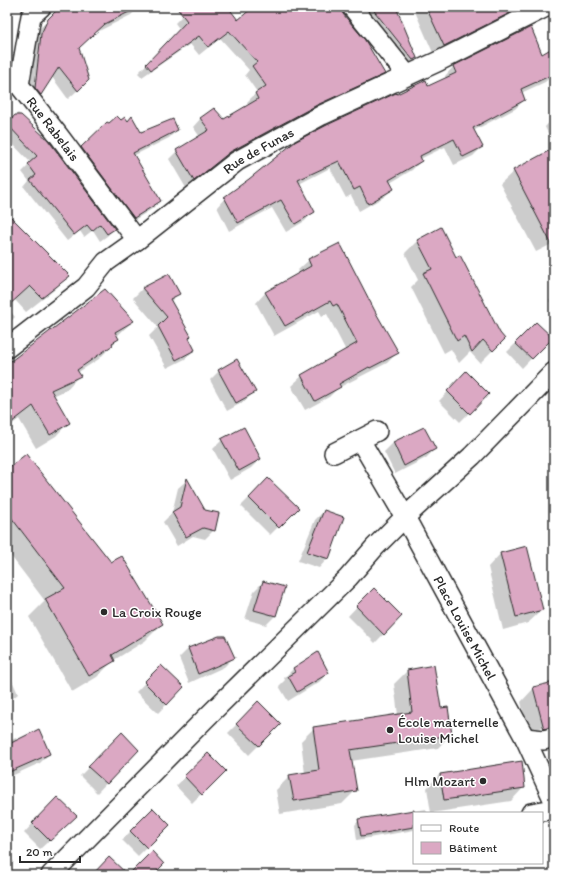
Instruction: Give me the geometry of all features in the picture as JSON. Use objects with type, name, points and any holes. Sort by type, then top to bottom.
[{"type":"street","name":"Rue Rabelais","points":[[41,7],[31,16],[18,85],[60,136],[137,240]]},
{"type":"street","points":[[352,7],[406,75]]},
{"type":"street","name":"Rue de Funas","points":[[7,348],[86,287],[106,262],[137,240],[236,161],[322,115],[439,61],[546,7]]},
{"type":"street","points":[[51,875],[205,719],[348,578],[375,547],[405,517],[472,456],[554,372]]},
{"type":"street","points":[[334,453],[377,430]]},
{"type":"street","name":"Place Louise Michel","points":[[360,440],[405,517],[525,738],[554,801]]},
{"type":"street","points":[[525,738],[544,740],[554,737]]},
{"type":"street","points":[[537,812],[554,809]]},
{"type":"building","points":[[60,7],[139,7],[105,24],[79,48],[89,80],[78,91],[59,67],[41,95],[35,88],[41,34],[48,19]]},
{"type":"building","points":[[176,7],[228,7],[238,20],[253,7],[341,7],[343,14],[365,40],[385,74],[317,105],[230,152],[194,181],[176,150],[209,130],[200,118],[214,108],[224,119],[258,99],[255,93],[266,86],[252,66],[257,62],[229,31],[208,47],[199,36],[151,70],[146,64],[187,21]]},
{"type":"building","points":[[371,7],[396,7],[417,58],[413,60]]},
{"type":"building","points":[[426,7],[522,7],[444,46]]},
{"type":"building","points":[[531,27],[542,54],[554,47],[554,74],[521,89],[525,100],[473,128],[483,147],[463,157],[454,139],[420,156],[422,161],[389,180],[394,189],[368,204],[360,187],[354,190],[339,161],[298,180],[315,212],[295,224],[281,200],[238,223],[224,197],[296,141],[327,125],[426,80],[428,86],[456,73],[453,66]]},
{"type":"building","points":[[15,115],[21,115],[48,140],[115,229],[107,234],[100,224],[92,231],[87,225],[74,235],[30,180],[36,175],[28,164],[37,156],[7,124]]},
{"type":"building","points":[[117,116],[121,120],[125,117],[128,121],[132,116],[141,132],[173,119],[178,130],[133,153],[161,201],[134,218],[81,147],[107,122],[109,123]]},
{"type":"building","points":[[554,148],[554,249],[513,170]]},
{"type":"building","points":[[7,213],[70,276],[42,298],[30,286],[7,307]]},
{"type":"building","points":[[441,227],[456,257],[460,255],[500,333],[505,339],[493,351],[483,340],[472,352],[464,336],[457,341],[423,273],[432,269],[417,240]]},
{"type":"building","points":[[340,243],[376,313],[399,353],[370,368],[369,367],[339,384],[341,387],[315,401],[301,375],[357,343],[337,304],[333,306],[330,301],[285,326],[265,292],[311,266],[308,259]]},
{"type":"building","points":[[169,274],[180,294],[170,299],[191,336],[189,338],[195,350],[176,360],[158,326],[167,317],[142,288]]},
{"type":"building","points":[[105,289],[134,321],[115,332],[119,339],[112,343],[113,345],[77,370],[81,376],[51,390],[70,423],[50,435],[33,406],[7,426],[7,364]]},
{"type":"building","points":[[536,322],[553,338],[532,359],[515,343]]},
{"type":"building","points":[[237,359],[256,392],[236,403],[218,370]]},
{"type":"building","points":[[466,371],[489,394],[470,414],[447,391]]},
{"type":"building","points":[[244,427],[261,459],[239,471],[221,439]]},
{"type":"building","points":[[424,427],[436,449],[404,466],[393,442]]},
{"type":"building","points":[[26,454],[111,562],[122,556],[163,624],[112,655],[115,661],[89,676],[45,599],[65,588],[7,512],[7,469]]},
{"type":"building","points":[[187,478],[205,510],[219,513],[215,531],[203,528],[186,537],[172,512],[180,507]]},
{"type":"building","points":[[268,478],[299,508],[279,528],[249,498]]},
{"type":"building","points":[[324,510],[344,517],[329,559],[307,552]]},
{"type":"building","points":[[527,546],[543,610],[516,617],[500,553]]},
{"type":"building","points":[[263,581],[285,587],[276,616],[254,610]]},
{"type":"building","points":[[374,588],[402,616],[384,635],[356,606]]},
{"type":"building","points":[[219,636],[225,636],[235,658],[198,674],[188,648]]},
{"type":"building","points":[[318,652],[329,673],[297,692],[288,676],[295,672],[293,668]]},
{"type":"building","points":[[161,665],[184,687],[167,705],[144,682]]},
{"type":"building","points":[[434,665],[441,708],[448,707],[452,735],[350,750],[357,791],[294,801],[289,775],[319,770],[313,727],[412,712],[407,670]]},
{"type":"building","points":[[554,682],[554,726],[544,729],[533,687]]},
{"type":"building","points":[[258,701],[281,724],[259,746],[236,724]]},
{"type":"building","points":[[39,729],[50,754],[7,773],[7,745]]},
{"type":"building","points":[[122,732],[139,750],[107,784],[88,767]]},
{"type":"building","points":[[208,753],[226,771],[202,795],[184,776]]},
{"type":"building","name":"Hlm Mozart","points":[[522,761],[525,788],[444,800],[440,774]]},
{"type":"building","points":[[57,797],[77,816],[50,841],[32,823]]},
{"type":"building","points":[[153,808],[170,825],[147,848],[130,831]]},
{"type":"building","points":[[414,810],[413,827],[361,836],[358,819]]},
{"type":"building","points":[[152,851],[164,864],[153,875],[128,875]]},
{"type":"building","points":[[109,857],[128,875],[92,875]]},
{"type":"place","name":"La Croix Rouge","points":[[104,612]]},
{"type":"place","name":"École maternelle Louise Michel","points":[[390,730]]},
{"type":"place","name":"Hlm Mozart","points":[[483,781]]}]
